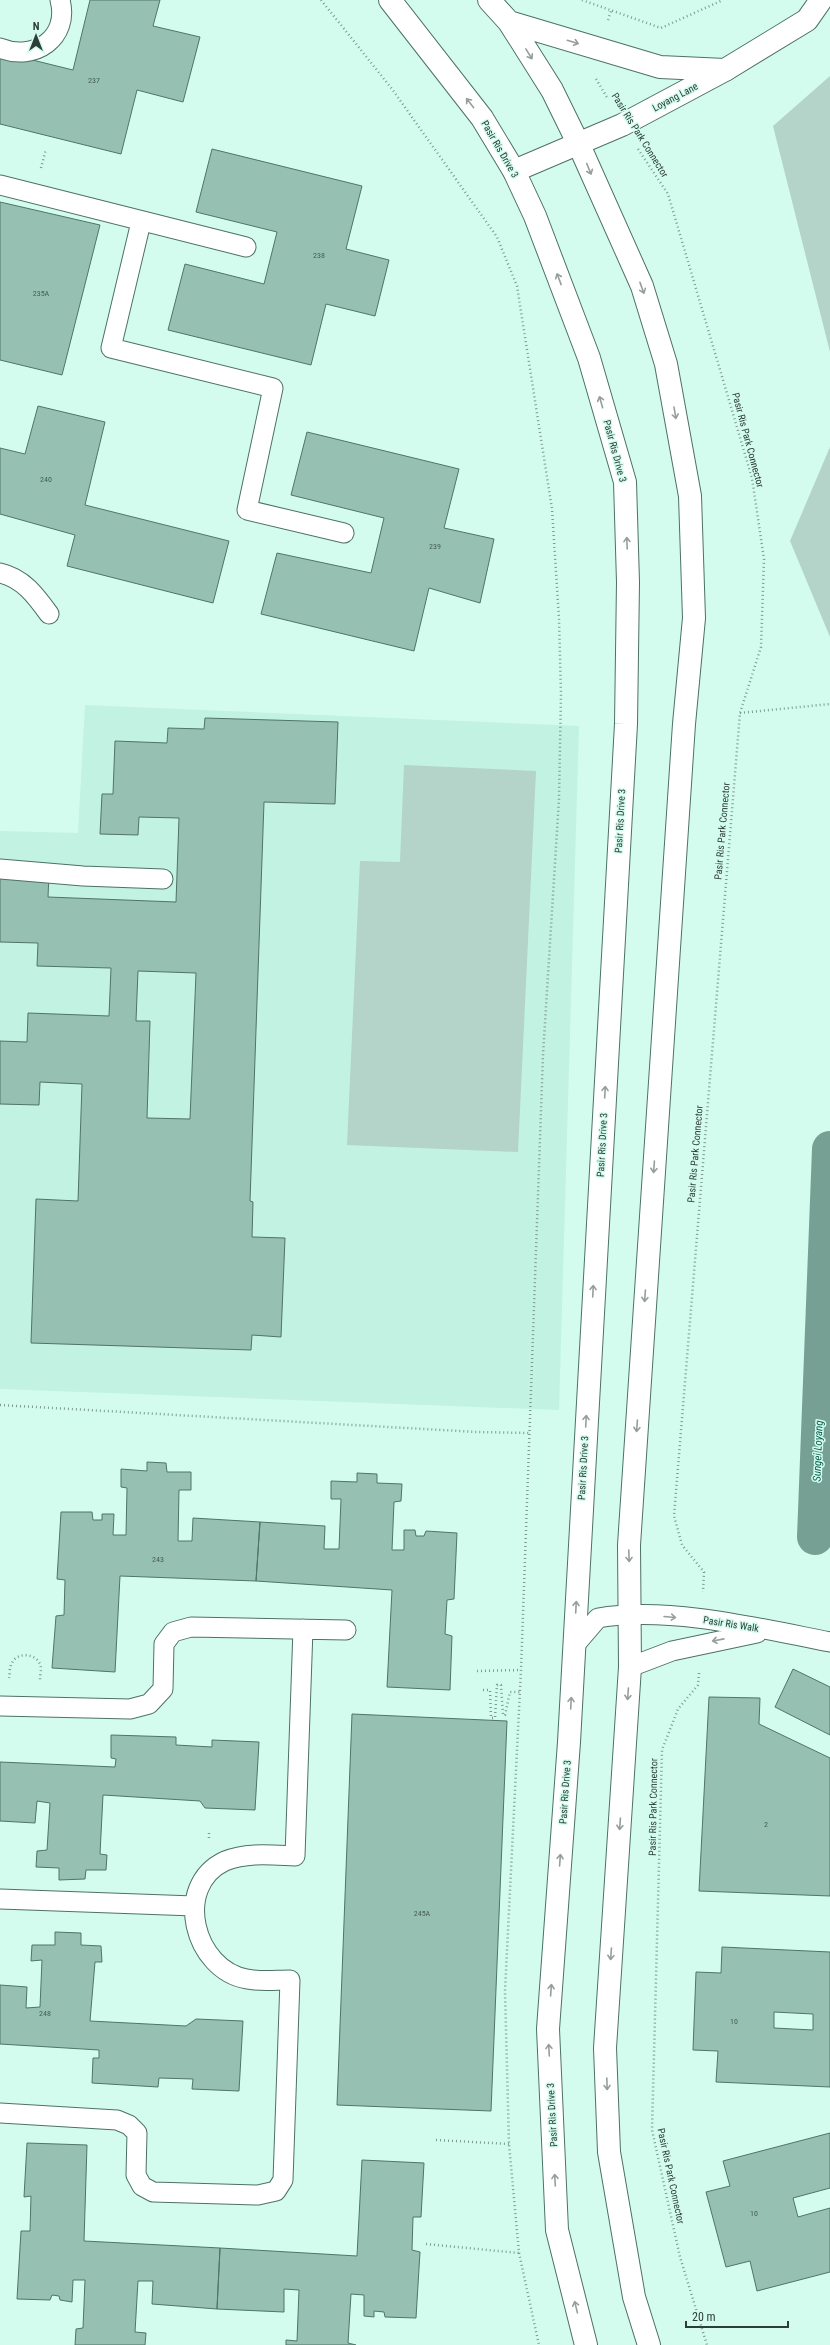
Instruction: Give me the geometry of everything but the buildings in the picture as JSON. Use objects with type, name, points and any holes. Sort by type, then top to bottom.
[{"type":"main road","name":"Pasir Ris Drive 3","points":[[390,0],[482,118],[514,171],[535,216],[588,358],[625,482],[628,582],[626,724],[574,1646],[548,2029],[557,2230],[586,2345]]},
{"type":"main road","points":[[489,0],[509,22],[552,90],[580,145],[642,286],[666,364],[690,496],[694,618],[684,724],[629,1545],[631,1613],[630,1667],[606,2048],[609,2152],[634,2297],[649,2345]]},
{"type":"main road","name":"Loyang Lane","points":[[514,171],[580,145],[622,125],[725,70],[807,20],[821,0]]},
{"type":"main road","points":[[509,22],[660,67],[725,70]]},
{"type":"lane","points":[[0,48],[13,53],[32,52],[48,43],[59,28],[62,10],[60,0]]},
{"type":"lane","points":[[0,185],[141,222],[246,247]]},
{"type":"lane","points":[[141,222],[111,348],[273,388],[247,510],[344,533]]},
{"type":"lane","points":[[0,573],[21,582],[36,595],[49,614]]},
{"type":"lane","points":[[0,869],[83,876],[162,878]]},
{"type":"lane","name":"Pasir Ris Walk","points":[[574,1646],[598,1618],[631,1613],[702,1620],[770,1630],[830,1642]]},
{"type":"lane","points":[[0,1706],[130,1709],[149,1704],[162,1689],[164,1644],[173,1632],[191,1627],[346,1630]]},
{"type":"lane","points":[[0,2113],[117,2120],[129,2125],[137,2133],[136,2175],[142,2186],[154,2192],[258,2196],[276,2191],[283,2180],[290,1980],[247,1979],[235,1975],[219,1965],[205,1951],[196,1932],[194,1906],[199,1889],[208,1873],[225,1862],[262,1854],[295,1856],[303,1629]]},
{"type":"lane","points":[[630,1667],[672,1651],[770,1630]]},
{"type":"lane","points":[[0,1898],[194,1906]]},
{"type":"path","points":[[321,0],[392,89],[497,238],[517,286],[551,502],[559,619],[561,695],[559,799],[543,1055],[521,1670],[506,1991],[509,2144],[519,2253],[539,2345]]},
{"type":"path","points":[[582,0],[661,28],[723,0]]},
{"type":"path","name":"Pasir Ris Park Connector","points":[[610,11],[599,50],[591,70],[622,125],[668,194],[752,478],[764,559],[761,647],[740,714],[674,1516],[682,1545],[704,1572],[702,1620]]},
{"type":"path","points":[[740,714],[830,704]]},
{"type":"path","points":[[0,1405],[469,1432],[529,1433]]},
{"type":"path","points":[[825,1459],[830,1464]]},
{"type":"path","name":"Pasir Ris Park Connector","points":[[701,1644],[698,1685],[678,1709],[662,1750],[652,2130],[680,2257],[707,2345]]},
{"type":"path","points":[[477,1671],[521,1670]]},
{"type":"path","points":[[483,1690],[490,1690],[491,1718],[495,1718],[497,1685],[501,1685],[503,1715],[506,1715],[510,1692],[520,1692]]},
{"type":"path","points":[[436,2140],[509,2144]]},
{"type":"path","points":[[426,2244],[519,2253]]},
{"type":"shaded area","points":[[830,76],[830,352],[773,126]]},
{"type":"shaded area","points":[[830,447],[830,637],[790,541]]},
{"type":"shaded area","points":[[85,705],[579,726],[559,1410],[0,1389],[0,831],[78,833]]},
{"type":"shaded area","points":[[404,765],[536,771],[518,1152],[347,1145],[360,861],[400,862]]},
{"type":"waterway","name":"Sungei Loyang","points":[[815,1537],[830,1149]]}]
